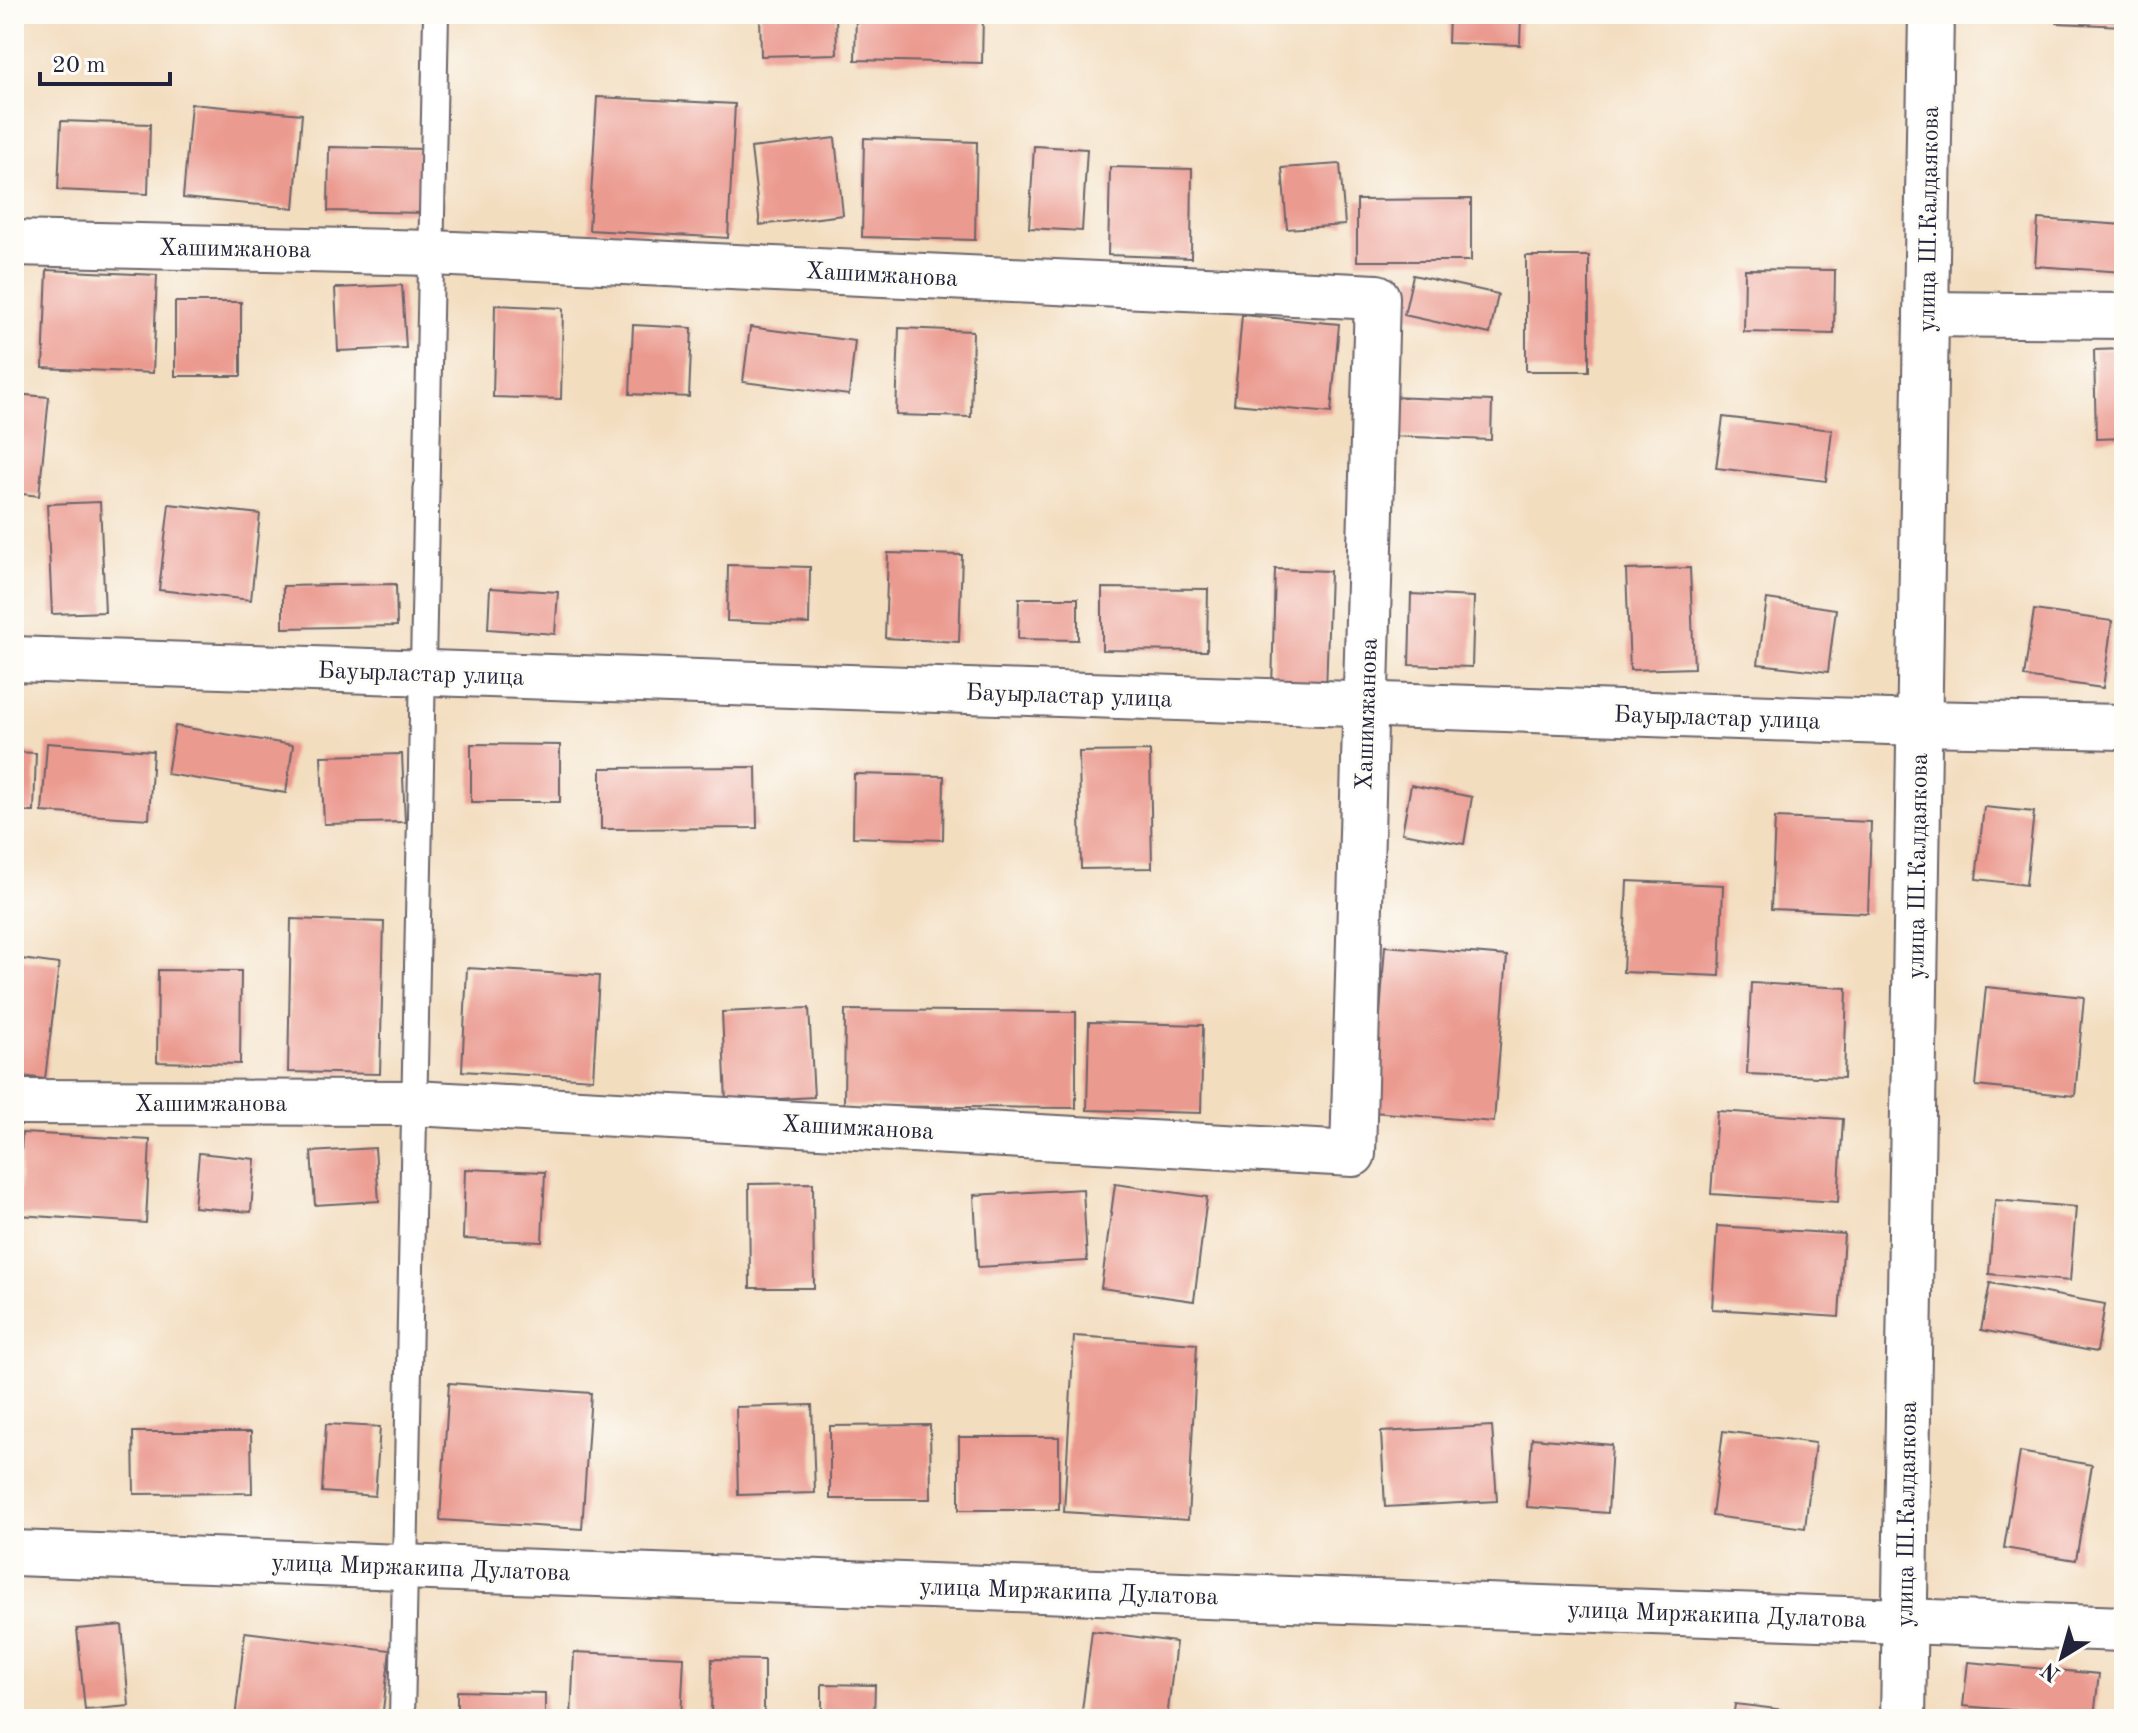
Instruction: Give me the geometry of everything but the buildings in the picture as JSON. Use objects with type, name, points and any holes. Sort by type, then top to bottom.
[{"type":"street","name":"улица Ш.Калдаякова","points":[[1903,1719],[1931,14]]},
{"type":"street","name":"Хашимжанова","points":[[14,243],[432,253],[1377,297],[1353,1154],[414,1103],[14,1102]]},
{"type":"street","points":[[1926,314],[2124,316]]},
{"type":"street","name":"Бауырластар улица","points":[[14,659],[1919,723],[2124,727]]},
{"type":"street","name":"улица Миржакипа Дулатова","points":[[14,1553],[2124,1629]]},
{"type":"lane","points":[[402,1719],[436,14]]}]
